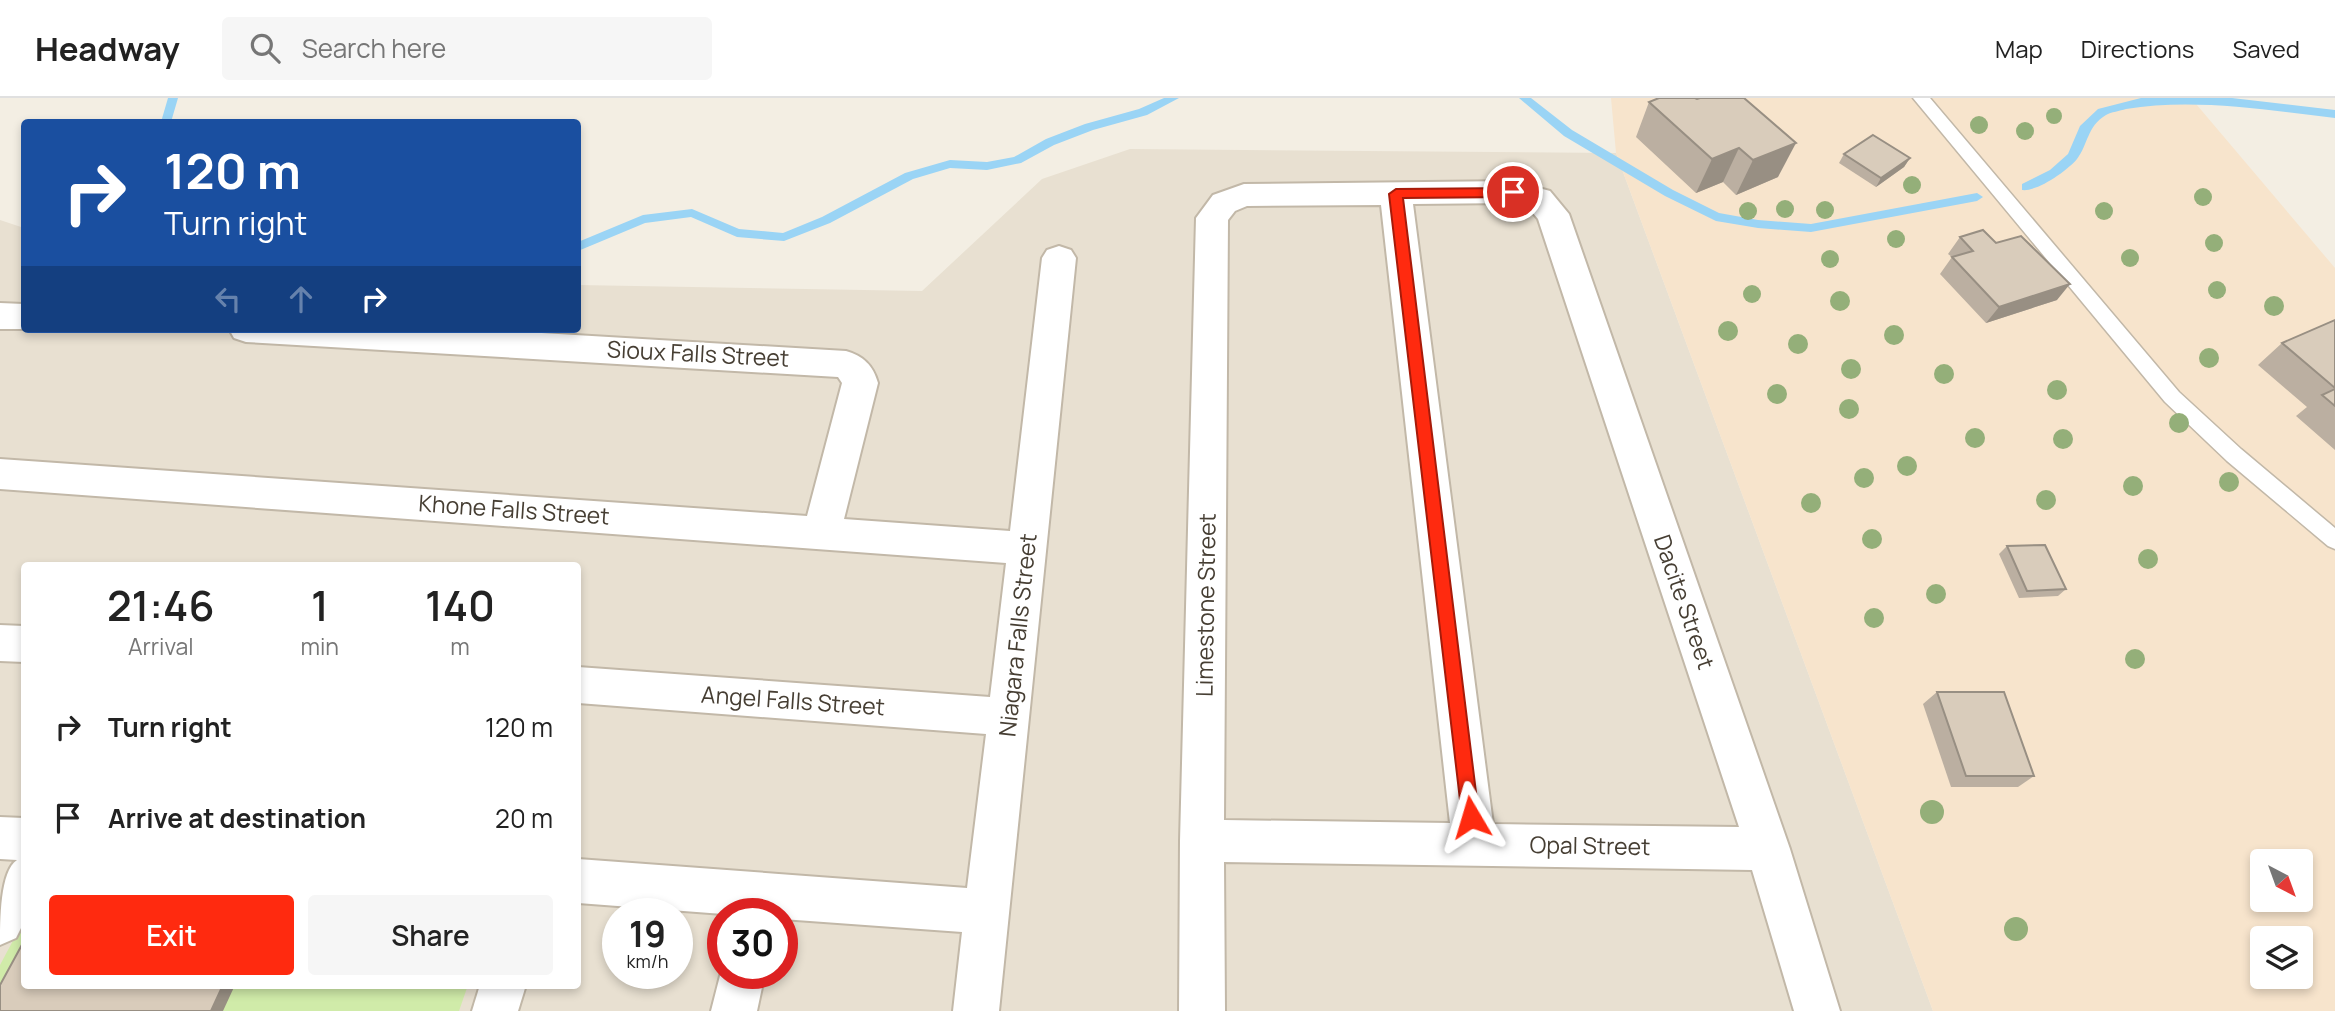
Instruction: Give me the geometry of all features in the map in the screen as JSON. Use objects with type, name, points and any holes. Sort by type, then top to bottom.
[{"type":"street","name":"Dacite Street","points":[[1396,194],[1513,192],[1539,199],[1553,215],[1768,849],[1817,1011]]},
{"type":"street","name":"Limestone Street","points":[[1202,1011],[1202,841],[1212,218],[1224,203],[1244,195],[1396,194]]},
{"type":"street","points":[[1396,194],[1474,844]]},
{"type":"street","name":"Niagara Falls Street","points":[[976,1011],[1059,258]]},
{"type":"street","points":[[0,316],[21,317]]},
{"type":"street","name":"Sioux Falls Street","points":[[315,333],[846,364],[858,374],[860,383],[822,531]]},
{"type":"street","name":"Khone Falls Street","points":[[0,474],[822,531],[1027,548]]},
{"type":"street","points":[[0,643],[21,645]]},
{"type":"street","name":"Angel Falls Street","points":[[581,685],[1009,717]]},
{"type":"street","points":[[0,838],[21,839]]},
{"type":"street","name":"Opal Street","points":[[1202,841],[1768,849]]},
{"type":"street","points":[[581,881],[710,898]]},
{"type":"street","points":[[0,922],[21,884]]},
{"type":"street","points":[[798,905],[987,912]]},
{"type":"street","points":[[495,1011],[502,989]]},
{"type":"street","points":[[734,1011],[739,989]]},
{"type":"lane","points":[[1921,98],[2172,397],[2234,455],[2335,540]]},
{"type":"shaded area","points":[[1611,98],[2191,98],[2335,268],[2335,1011],[1933,1011],[1616,153]]},
{"type":"shaded area","points":[[1130,149],[1616,153],[1933,1011],[0,1011],[0,220],[21,227],[21,333],[581,333],[581,285],[922,291],[1042,179]]},
{"type":"green space","points":[[21,926],[21,989],[467,989],[459,1011],[0,1011],[0,965]]},
{"type":"building","points":[[1659,98],[1744,98],[1796,143],[1753,160],[1739,148],[1712,159],[1649,102]]},
{"type":"building","points":[[1873,135],[1910,158],[1881,178],[1844,154]]},
{"type":"building","points":[[1983,230],[1996,243],[2021,236],[2070,284],[1999,307],[1952,257],[1973,251],[1960,237]]},
{"type":"building","points":[[2335,320],[2335,388],[2282,343]]},
{"type":"building","points":[[2335,389],[2335,406],[2322,395]]},
{"type":"building","points":[[2045,545],[2066,589],[2027,591],[2007,546]]},
{"type":"building","points":[[1937,692],[2004,692],[2034,776],[1966,776]]},
{"type":"building","points":[[21,946],[21,989],[221,989],[211,1011],[0,1011],[0,985]]},
{"type":"waterway","points":[[167,119],[173,98]]},
{"type":"waterway","points":[[581,246],[643,219],[692,213],[737,233],[784,237],[826,220],[909,176],[950,164],[987,166],[1017,160],[1050,142],[1089,127],[1143,112],[1174,98]]},
{"type":"waterway","points":[[1524,98],[1568,133],[1669,193],[1716,217],[1758,224],[1811,228],[1977,197]]},
{"type":"waterway","points":[[2026,187],[2054,173],[2073,156],[2084,129],[2102,112],[2147,100],[2210,99],[2335,114]]},
{"type":"route","points":[[1471,817],[1396,194],[1513,192]]}]
